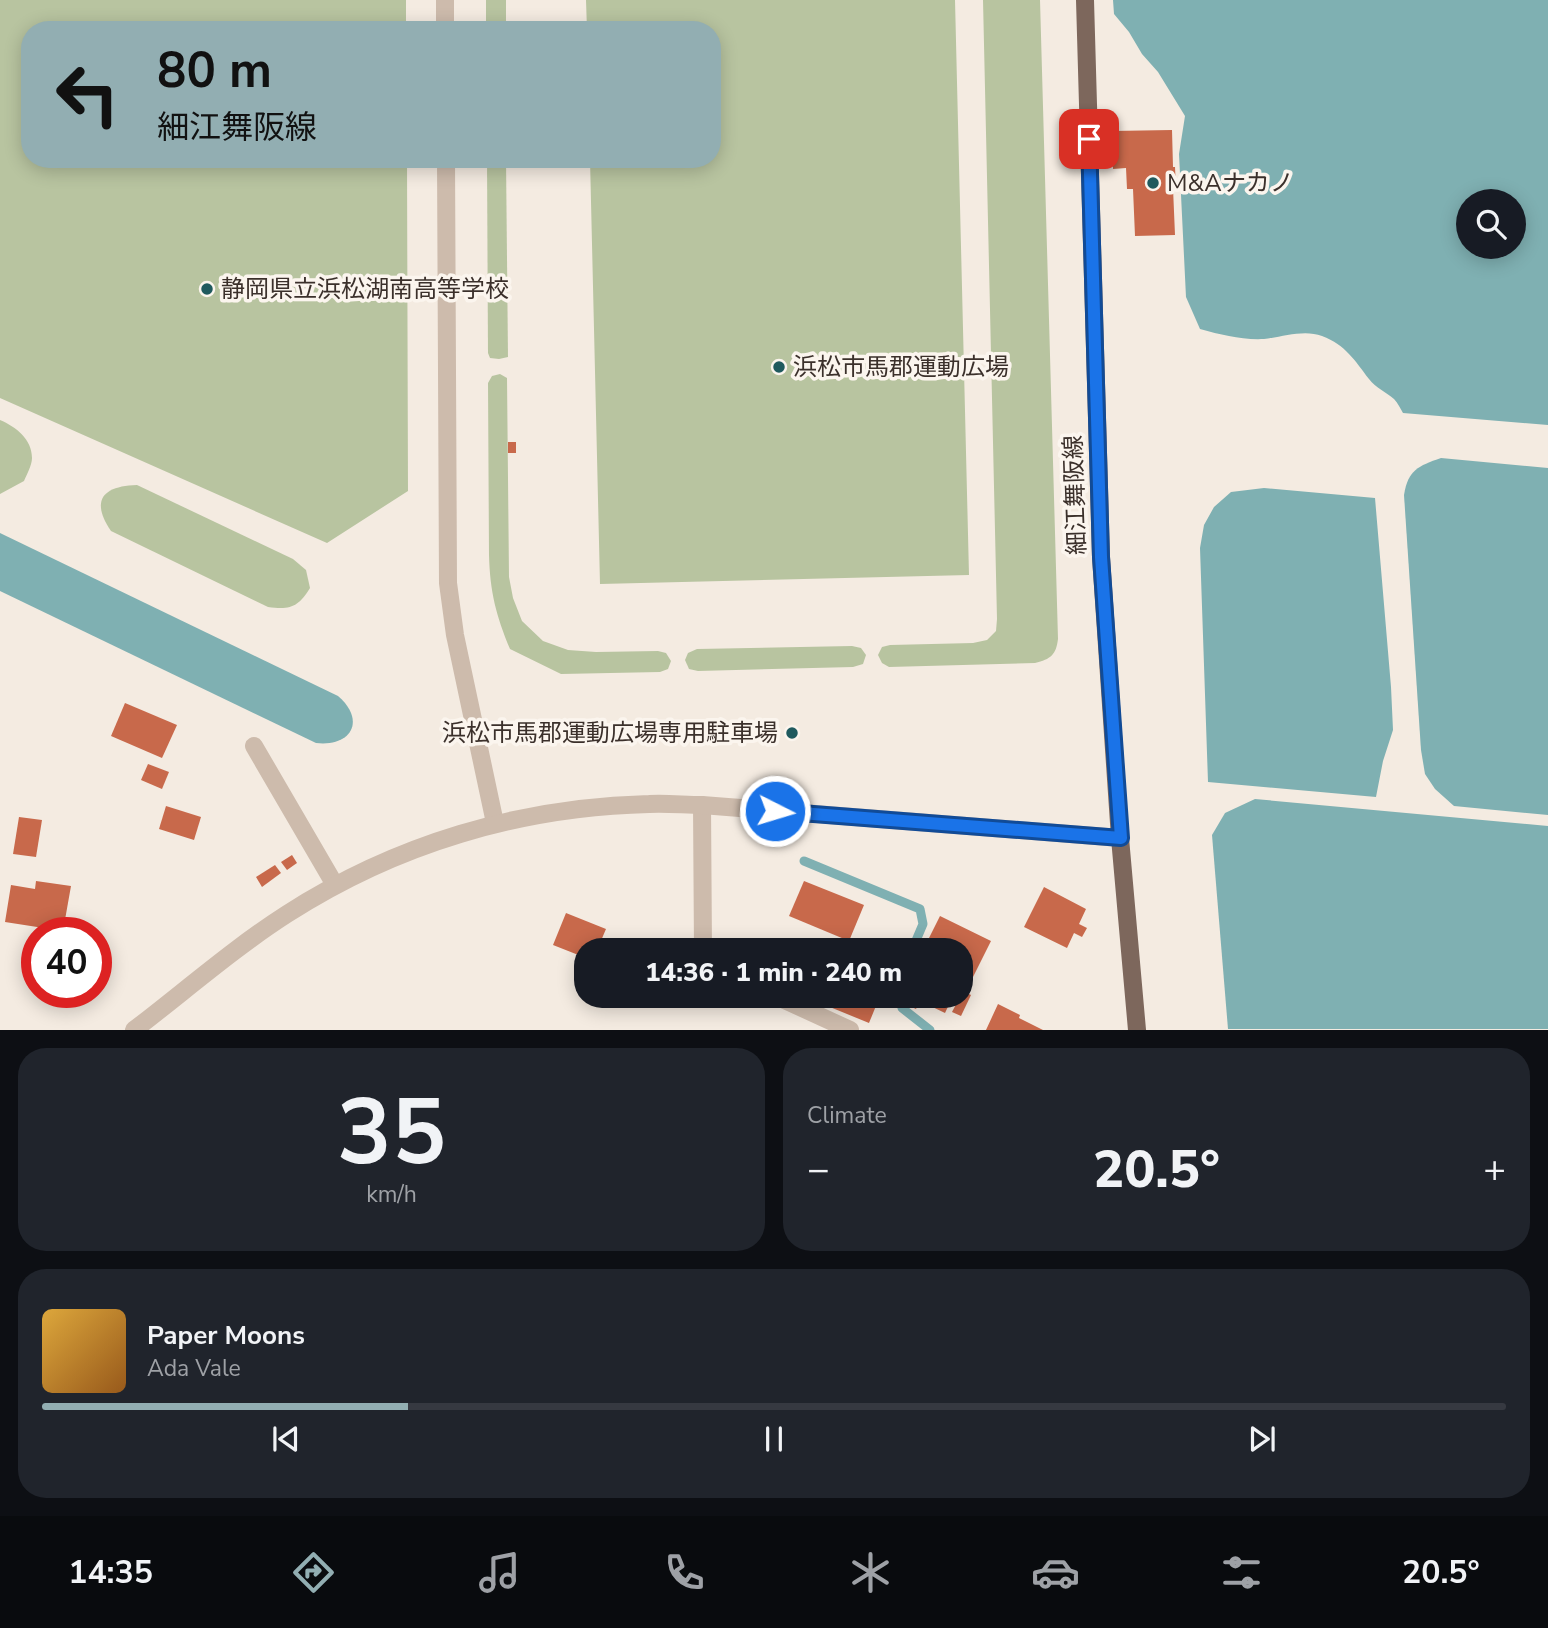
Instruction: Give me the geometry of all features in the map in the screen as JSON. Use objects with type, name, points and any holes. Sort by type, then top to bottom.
[{"type":"main road","name":"細江舞阪線","points":[[1085,0],[1101,557],[1137,1030]]},
{"type":"street","points":[[445,0],[445,21]]},
{"type":"street","points":[[446,168],[448,583],[455,635],[495,823]]},
{"type":"street","points":[[254,746],[335,885]]},
{"type":"street","points":[[134,1030],[240,948],[335,885],[420,846],[495,823],[599,807],[702,805],[1121,838]]},
{"type":"street","points":[[702,805],[703,938]]},
{"type":"street","points":[[802,1008],[850,1030]]},
{"type":"green space","name":"静岡県立浜松湖南高等学校","points":[[0,0],[406,0],[406,21],[21,21],[21,168],[407,168],[408,491],[327,543],[0,398]]},
{"type":"green space","points":[[486,0],[506,0],[506,21],[486,21]]},
{"type":"green space","name":"浜松市馬郡運動広場","points":[[586,0],[955,0],[969,575],[600,584],[590,168],[721,168],[721,21],[587,21]]},
{"type":"green space","points":[[983,0],[1040,0],[1058,639],[1052,656],[1035,663],[889,667],[882,663],[878,655],[882,647],[973,643],[987,640],[996,631]]},
{"type":"green space","points":[[487,168],[506,168],[508,357],[490,358]]},
{"type":"green space","points":[[500,374],[507,378],[509,577],[513,598],[522,621],[543,641],[568,650],[666,653],[671,661],[668,669],[660,672],[561,674],[510,649],[495,603],[489,555],[488,383],[492,376]]},
{"type":"green space","points":[[0,420],[22,434],[29,445],[32,458],[24,481],[0,494]]},
{"type":"green space","points":[[137,485],[293,559],[306,570],[310,588],[293,606],[268,607],[111,531],[101,511],[103,497],[116,488]]},
{"type":"green space","points":[[861,648],[866,655],[863,664],[853,667],[698,671],[689,669],[685,660],[688,653],[697,649]]},
{"type":"water","points":[[1113,0],[1548,0],[1548,425],[1403,413],[1394,399],[1372,382],[1344,349],[1322,336],[1300,333],[1247,339],[1200,329],[1186,297],[1179,154],[1185,116],[1114,14]]},
{"type":"water","points":[[1441,458],[1548,468],[1548,815],[1454,806],[1435,789],[1425,774],[1421,750],[1404,495],[1408,480],[1415,470]]},
{"type":"water","points":[[1264,488],[1375,498],[1393,730],[1376,797],[1208,782],[1200,548],[1204,525],[1214,507],[1231,492]]},
{"type":"water","points":[[0,533],[338,696],[351,714],[351,730],[339,741],[316,743],[0,591]]},
{"type":"water","points":[[1255,799],[1548,826],[1548,1029],[1228,1029],[1212,835],[1225,813]]},
{"type":"building","points":[[1172,130],[1176,188],[1173,188],[1175,235],[1135,236],[1133,189],[1127,189],[1126,168],[1113,169],[1112,131]]},
{"type":"building","points":[[508,442],[516,442],[516,453],[508,453]]},
{"type":"building","points":[[125,703],[177,725],[162,758],[111,736]]},
{"type":"building","points":[[148,764],[169,772],[162,789],[141,780]]},
{"type":"building","points":[[166,806],[201,817],[194,840],[159,829]]},
{"type":"building","points":[[19,817],[42,820],[36,857],[13,854]]},
{"type":"building","points":[[292,855],[297,863],[287,870],[281,862]]},
{"type":"building","points":[[275,865],[281,873],[262,887],[256,877]]},
{"type":"building","points":[[36,881],[71,886],[65,917],[21,917],[21,924],[5,922],[11,885],[35,889]]},
{"type":"building","points":[[804,881],[864,905],[850,938],[842,938],[789,916]]},
{"type":"building","points":[[1044,887],[1086,909],[1079,924],[1087,928],[1082,937],[1074,933],[1067,948],[1024,927]]},
{"type":"building","points":[[566,913],[606,929],[602,938],[574,938],[574,953],[553,945]]},
{"type":"building","points":[[940,916],[991,941],[973,977],[973,938],[929,938]]},
{"type":"building","points":[[998,1004],[1020,1015],[1019,1018],[1043,1030],[986,1030]]},
{"type":"building","points":[[832,1008],[875,1008],[869,1023]]},
{"type":"building","points":[[935,1008],[947,1008],[945,1013]]},
{"type":"building","points":[[954,1008],[965,1008],[961,1016],[952,1012]]},
{"type":"waterway","points":[[804,861],[920,909],[923,924],[917,938]]},
{"type":"waterway","points":[[902,1008],[930,1030]]},
{"type":"place","name":"M&Aナカノ","points":[[1153,183]]},
{"type":"place","name":"静岡県立浜松湖南高等学校","points":[[207,289]]},
{"type":"place","name":"浜松市馬郡運動広場","points":[[779,367]]},
{"type":"place","name":"浜松市馬郡運動広場専用駐車場","points":[[792,733]]},
{"type":"route","points":[[775,811],[1121,838],[1101,557],[1089,139]]}]
